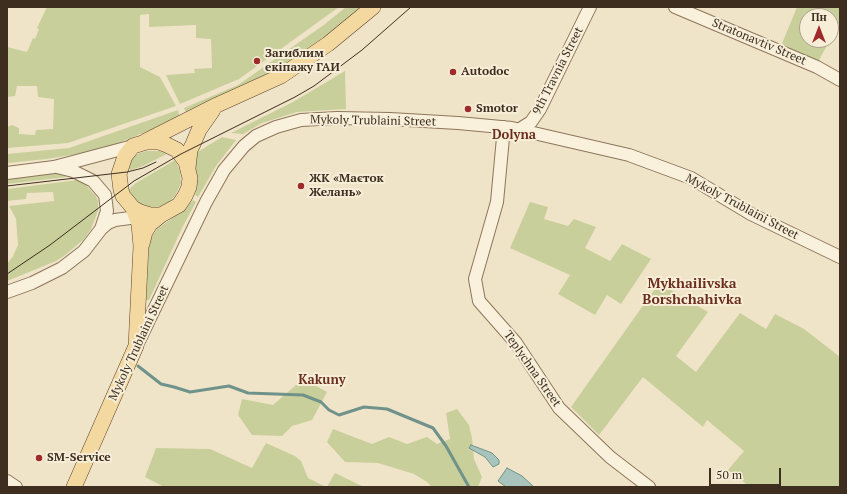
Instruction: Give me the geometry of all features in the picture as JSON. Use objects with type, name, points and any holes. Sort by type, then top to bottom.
[{"type":"main road","points":[[141,246],[145,232],[150,224],[145,214],[123,196],[119,174],[125,156],[140,144],[217,105],[281,76],[328,44],[373,7]]},
{"type":"main road","points":[[145,214],[179,205],[185,196],[189,187],[188,168],[190,150],[204,121],[217,105]]},
{"type":"main road","points":[[140,144],[159,142],[167,145],[177,150],[184,158],[188,168]]},
{"type":"main road","points":[[136,346],[141,246],[145,214]]},
{"type":"main road","name":"Mykoly Trublaini Street","points":[[74,487],[136,346]]},
{"type":"street","name":"9th Travnia Street","points":[[520,129],[531,122],[540,109],[590,7]]},
{"type":"street","name":"Stratonavtiv Street","points":[[676,7],[817,67],[840,80]]},
{"type":"street","name":"Mykoly Trublaini Street","points":[[136,346],[224,170],[244,146],[256,136],[288,123],[301,120],[337,118],[390,119],[504,127],[520,129],[629,156],[691,178],[751,214],[840,257]]},
{"type":"street","name":"Teplychna Street","points":[[504,127],[497,202],[475,279],[479,301],[516,343],[559,408],[610,457],[649,487]]},
{"type":"street","points":[[7,173],[54,167],[140,144]]},
{"type":"street","points":[[54,167],[73,171],[93,181],[105,195],[107,211],[101,229]]},
{"type":"street","points":[[7,292],[32,283],[62,268],[84,251],[101,229],[108,223],[115,220],[145,214]]},
{"type":"street","points":[[7,481],[16,487]]},
{"type":"green space","points":[[47,7],[339,7],[239,79],[180,104],[166,75],[195,73],[194,69],[212,68],[211,39],[196,38],[196,25],[149,27],[149,14],[140,15],[140,67],[160,77],[176,106],[68,143],[7,148],[7,127],[12,125],[19,128],[19,134],[35,135],[36,130],[53,129],[54,99],[38,97],[37,86],[17,86],[15,96],[7,97],[7,47],[27,52],[33,38],[35,39],[39,29],[37,28]]},
{"type":"green space","points":[[346,7],[358,7],[360,13],[283,69],[187,115],[184,108],[238,85],[325,24]]},
{"type":"green space","points":[[797,7],[840,7],[839,24],[839,8],[799,8],[799,48],[826,48],[818,62],[781,46]]},
{"type":"green space","points":[[345,71],[346,109],[297,112],[262,123],[243,134],[231,133],[293,102]]},
{"type":"green space","points":[[178,110],[180,118],[116,144],[88,152],[47,159],[7,163],[7,154],[69,148]]},
{"type":"green space","points":[[222,137],[236,140],[216,166],[198,197],[195,195],[197,188],[195,164],[196,153]]},
{"type":"green space","points":[[147,151],[160,151],[167,154],[143,166],[131,170],[127,169],[133,157]]},
{"type":"green space","points":[[175,160],[180,171],[181,183],[175,196],[169,202],[156,208],[146,207],[140,204],[130,194],[129,189],[136,183]]},
{"type":"green space","points":[[41,174],[62,174],[67,177],[7,184],[7,179]]},
{"type":"green space","points":[[78,180],[84,183],[96,196],[98,201],[98,211],[91,229],[83,240],[56,261],[7,281],[7,264],[18,245],[16,219],[9,206],[54,201],[53,192],[27,193],[26,199],[7,201],[7,189]]},
{"type":"green space","points":[[193,200],[196,202],[183,226],[149,300],[146,300],[149,247],[151,238],[157,229],[185,209]]},
{"type":"green space","points":[[530,202],[548,207],[544,219],[568,226],[574,219],[596,227],[585,248],[610,261],[622,244],[651,259],[621,304],[607,295],[595,315],[558,294],[570,275],[510,248]]},
{"type":"green space","points":[[659,283],[708,312],[676,356],[696,372],[740,313],[766,329],[775,314],[804,329],[840,357],[840,487],[750,487],[728,470],[744,451],[707,420],[703,427],[643,377],[599,435],[571,407]]},
{"type":"green space","points":[[309,382],[327,392],[312,420],[292,426],[282,436],[252,435],[238,415],[242,399],[273,405],[296,385]]},
{"type":"green space","points":[[457,409],[469,425],[474,459],[482,477],[478,487],[432,487],[414,474],[378,463],[345,462],[327,442],[333,429],[372,444],[389,437],[407,444],[427,437],[437,444],[450,439],[446,413]]},
{"type":"green space","points":[[266,443],[295,456],[301,461],[308,478],[326,487],[164,487],[145,477],[156,448],[210,449],[252,468]]},
{"type":"green space","points":[[335,473],[364,487],[327,487]]},
{"type":"water","points":[[471,445],[492,453],[499,460],[499,464],[493,467],[485,457],[469,448]]},
{"type":"water","points":[[507,468],[522,476],[534,487],[506,487],[498,481]]},
{"type":"waterway","points":[[138,366],[161,384],[190,392],[229,386],[248,393],[303,395],[321,402],[329,410],[339,415],[364,407],[387,409],[433,428],[446,446],[469,487]]},
{"type":"tram line","points":[[7,274],[50,245],[134,181],[181,154],[314,86],[362,50],[411,7]]},
{"type":"tram line","points":[[7,186],[127,172],[143,168],[156,162]]},
{"type":"place","name":"Загиблим екіпажу ГАИ","points":[[257,61]]},
{"type":"place","name":"Autodoc","points":[[453,72]]},
{"type":"place","name":"Smotor","points":[[468,109]]},
{"type":"place","name":"ЖК «Маєток Желань»","points":[[301,186]]},
{"type":"place","name":"SM-Service","points":[[39,458]]},
{"type":"district","name":"Dolyna","points":[[514,135]]},
{"type":"district","name":"Mykhailivska Borshchahivka","points":[[692,292]]},
{"type":"district","name":"Kakuny","points":[[322,380]]}]
